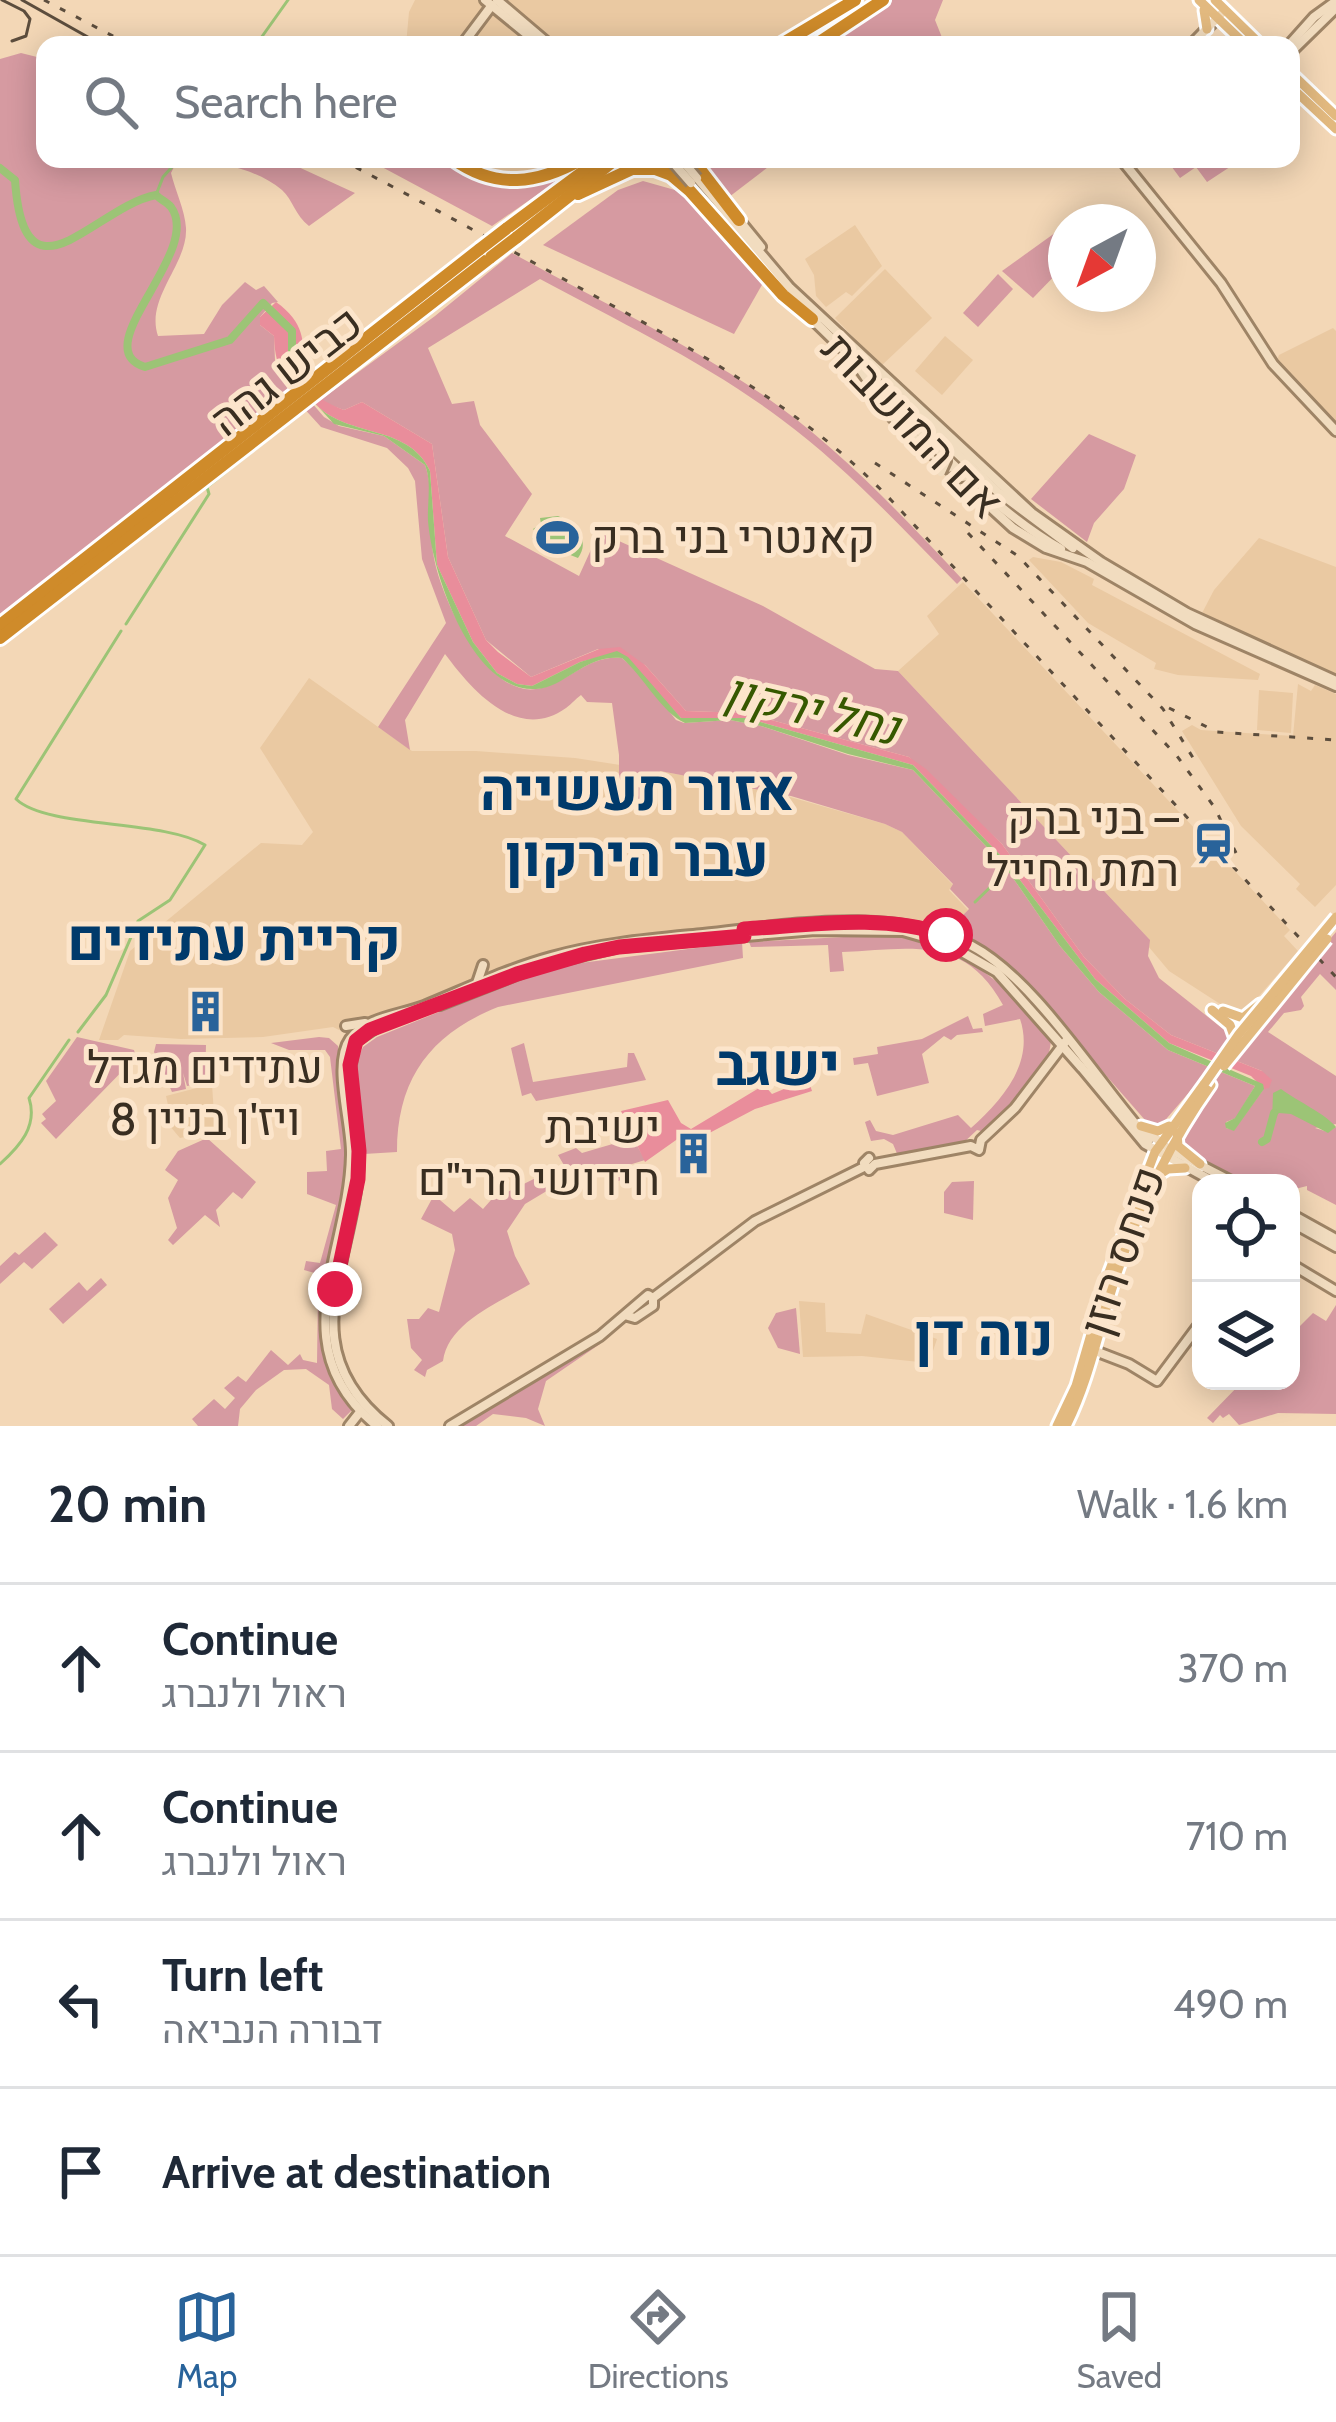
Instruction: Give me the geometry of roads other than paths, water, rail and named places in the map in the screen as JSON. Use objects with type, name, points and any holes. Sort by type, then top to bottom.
[{"type":"highway","points":[[810,36],[868,0]]},
{"type":"highway","points":[[829,36],[883,0]]},
{"type":"highway","points":[[795,36],[850,3]]},
{"type":"highway","points":[[469,168],[510,182],[538,179],[562,168]]},
{"type":"highway","name":"כביש גהה","points":[[0,625],[323,381],[589,168]]},
{"type":"highway","name":"כביש גהה","points":[[511,234],[528,229],[605,168]]},
{"type":"highway","points":[[528,229],[615,168]]},
{"type":"highway","points":[[578,194],[623,171],[648,168],[671,175],[690,190],[783,296],[812,319]]},
{"type":"highway","points":[[699,168],[739,220]]},
{"type":"highway","name":"כביש גהה","points":[[0,638],[297,401]]},
{"type":"main road","points":[[1198,0],[1249,36]]},
{"type":"main road","points":[[1198,0],[1208,17],[1207,29]]},
{"type":"main road","points":[[1215,0],[1239,36]]},
{"type":"main road","points":[[1300,82],[1336,116]]},
{"type":"main road","points":[[1300,95],[1336,129]]},
{"type":"main road","points":[[1208,1084],[1235,1039],[1336,917]]},
{"type":"main road","points":[[1159,1148],[1336,927]]},
{"type":"main road","points":[[1235,1039],[1218,1010],[1243,1018],[1270,998]]},
{"type":"main road","points":[[1142,1126],[1157,1131],[1175,1127]]},
{"type":"main road","points":[[1175,1127],[1178,1146],[1200,1164]]},
{"type":"main road","name":"פנחס רוזן","points":[[1061,1426],[1097,1348],[1117,1272],[1154,1180],[1159,1148]]},
{"type":"main road","name":"פנחס רוזן","points":[[1097,1348],[1109,1272],[1159,1148]]},
{"type":"main road","points":[[1154,1180],[1183,1164]]},
{"type":"street","points":[[484,16],[497,3]]},
{"type":"street","points":[[469,36],[497,3]]},
{"type":"street","points":[[497,3],[530,36]]},
{"type":"street","points":[[497,3],[539,36]]},
{"type":"street","points":[[1300,39],[1336,5]]},
{"type":"street","points":[[1200,36],[1221,14]]},
{"type":"street","name":"אם המושבות","points":[[680,168],[798,296],[1006,491],[1101,562],[1197,618],[1336,683]]},
{"type":"street","name":"אם המושבות","points":[[687,168],[760,266],[854,361],[893,418],[1012,528],[1046,548],[1073,555],[1179,616],[1336,683]]},
{"type":"street","points":[[1128,168],[1242,313],[1273,364],[1336,431]]},
{"type":"street","points":[[739,220],[798,296]]},
{"type":"street","points":[[1175,246],[1189,245]]},
{"type":"street","points":[[849,345],[968,476],[1073,555]]},
{"type":"street","points":[[854,361],[998,492],[1066,544],[1101,562]]},
{"type":"street","points":[[935,445],[946,460],[944,475],[968,476]]},
{"type":"street","points":[[1179,616],[1190,634]]},
{"type":"street","points":[[950,922],[968,945]]},
{"type":"street","points":[[744,933],[744,926],[770,924],[892,924],[940,933],[968,945],[1017,980],[1064,1043]]},
{"type":"street","points":[[376,1426],[338,1382],[325,1330],[329,1269],[351,1155],[344,1052],[348,1036],[383,1018],[548,957],[606,944],[744,933],[842,929],[922,935],[987,964],[1159,1148],[1218,1174]]},
{"type":"street","points":[[606,944],[617,932]]},
{"type":"street","points":[[348,1036],[539,966],[619,947],[744,933]]},
{"type":"street","points":[[476,984],[483,965]]},
{"type":"street","points":[[1048,1025],[1054,1039],[1050,1061]]},
{"type":"street","points":[[348,1036],[358,1179],[337,1274],[333,1324],[340,1369],[361,1408],[388,1426]]},
{"type":"street","points":[[451,1426],[628,1316],[635,1318],[652,1306],[653,1298],[754,1221],[870,1165],[971,1146],[980,1150],[981,1141],[1015,1108],[1064,1043],[1076,1042],[1159,1148]]},
{"type":"street","points":[[1050,1061],[1076,1056],[1094,1070]]},
{"type":"street","points":[[1076,1056],[1133,1132],[1202,1174]]},
{"type":"street","points":[[1082,1068],[1104,1089]]},
{"type":"street","points":[[1300,1223],[1336,1243]]},
{"type":"street","points":[[316,1276],[329,1269]]},
{"type":"street","points":[[1300,1269],[1336,1291]]},
{"type":"street","points":[[1097,1348],[1157,1381],[1192,1334]]},
{"type":"street","points":[[349,1426],[361,1408]]},
{"type":"waterway","points":[[262,36],[288,0]]},
{"type":"waterway","name":"נחל ירקון","points":[[0,168],[15,180],[21,219],[32,240],[48,246],[66,242],[156,195],[171,207],[177,226],[172,248],[135,320],[128,340],[130,357],[145,367],[230,340],[263,303],[292,331],[292,368],[304,392]]},
{"type":"waterway","points":[[156,195],[171,168]]},
{"type":"waterway","points":[[126,624],[209,494],[207,487],[313,403]]},
{"type":"waterway","points":[[78,1032],[106,995],[138,921],[170,900],[205,845],[162,831],[53,815],[16,799],[121,631]]},
{"type":"waterway","points":[[975,902],[1008,870]]},
{"type":"waterway","points":[[0,1164],[25,1135],[31,1118],[29,1098],[69,1040]]},
{"type":"waterway","name":"נחל ירקון","points":[[1262,1142],[1274,1113]]},
{"type":"tram line","points":[[2,0],[30,19],[26,36],[12,41]]},
{"type":"tram line","points":[[22,0],[86,36]]},
{"type":"railway","points":[[44,0],[113,36]]},
{"type":"railway","points":[[357,168],[671,338],[749,385],[823,438],[891,500],[1336,977]]},
{"type":"railway","points":[[875,463],[1018,556],[1163,709],[1195,761]]},
{"type":"railway","points":[[968,533],[1177,756],[1215,808],[1236,853]]},
{"type":"railway","points":[[1169,708],[1217,732],[1336,740]]},
{"type":"place","name":"קאנטרי בני ברק","points":[[557,537]]},
{"type":"place","name":"בני ברק – רמת החייל","points":[[1213,844]]},
{"type":"place","name":"עתידים מגדל ויז'ן בניין 8","points":[[205,1011]]},
{"type":"place","name":"ישיבת חידושי הרי\"ם","points":[[694,1153]]},
{"type":"district","name":"אזור תעשייה עבר הירקון","points":[[637,822]]},
{"type":"district","name":"קריית עתידים","points":[[234,939]]},
{"type":"district","name":"ישגב","points":[[778,1064]]},
{"type":"district","name":"נוה דן","points":[[984,1334]]}]
